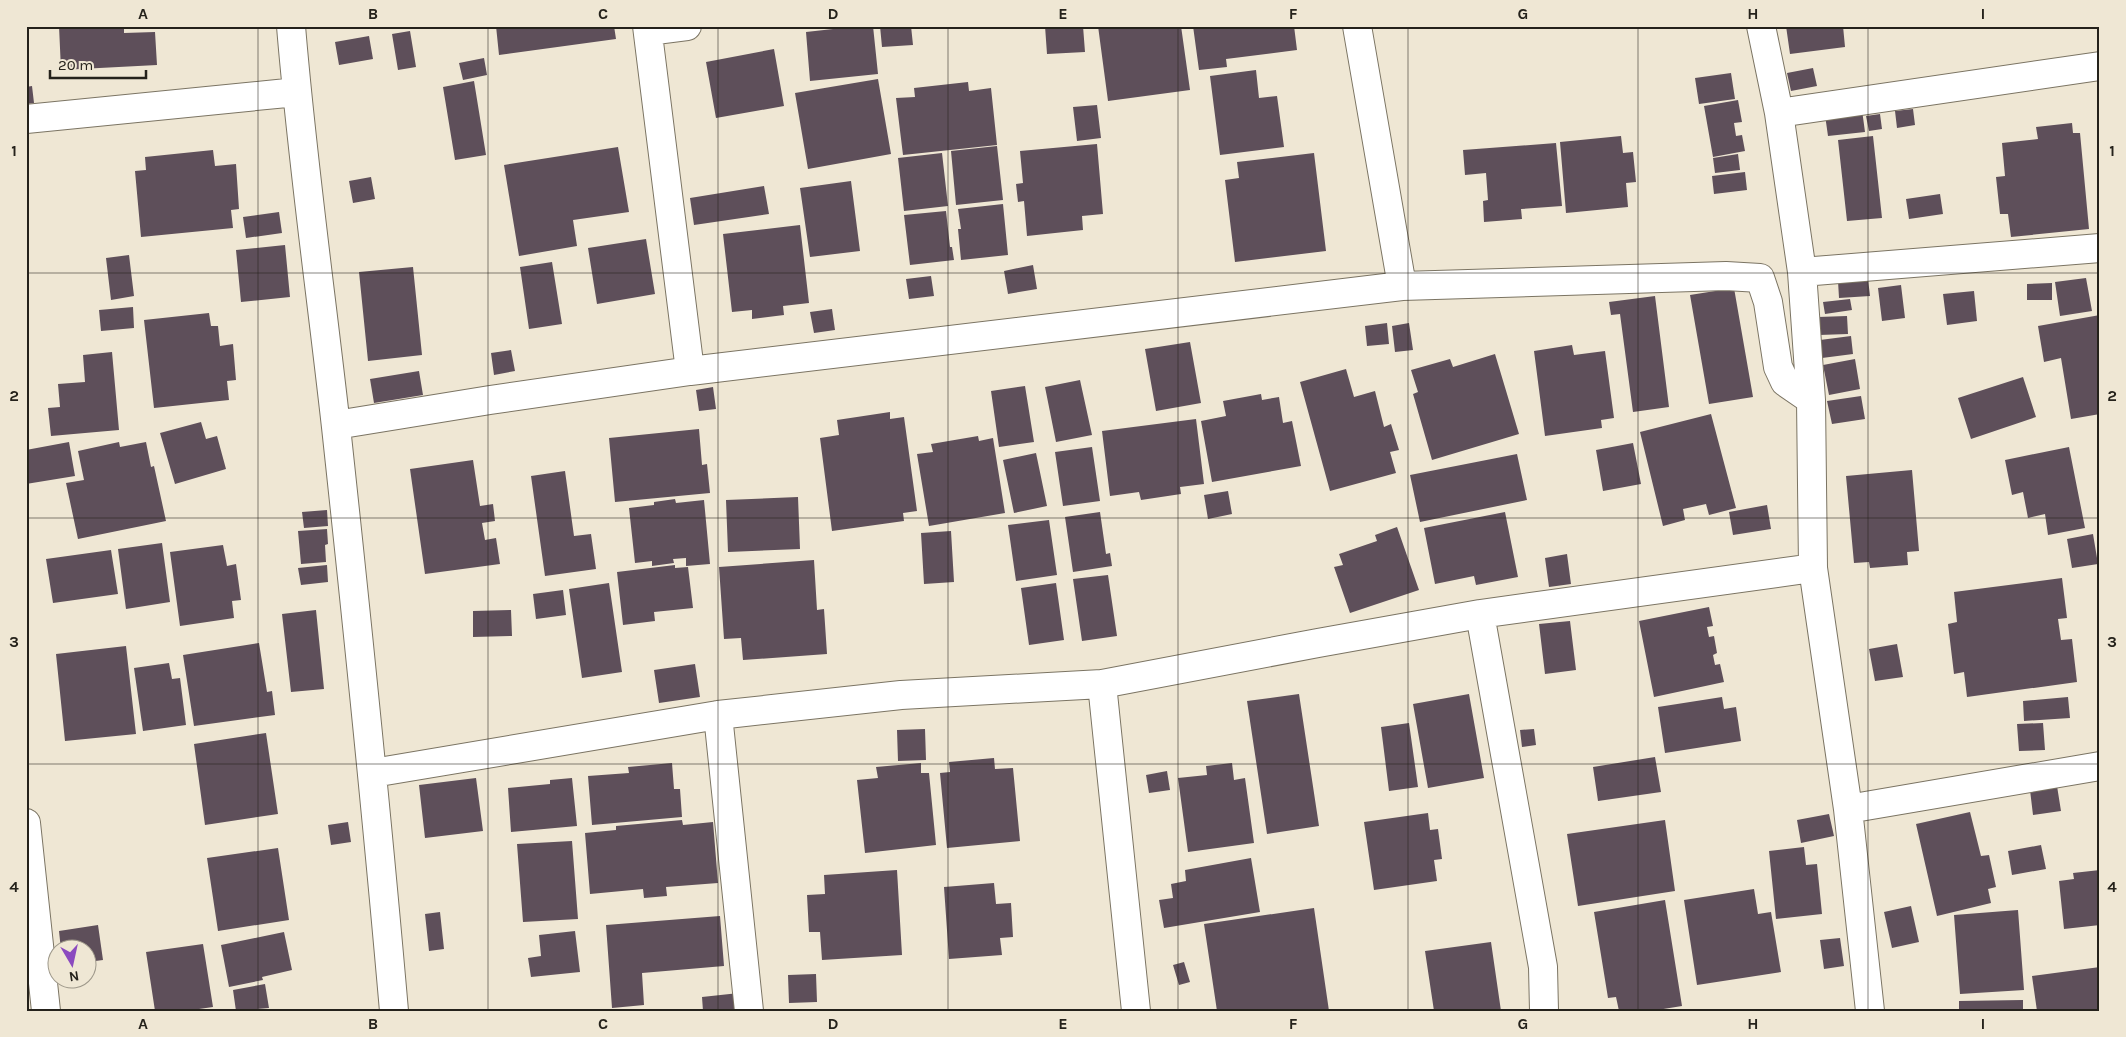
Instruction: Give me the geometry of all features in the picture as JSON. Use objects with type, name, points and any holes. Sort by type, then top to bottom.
[{"type":"street","points":[[291,26],[373,773],[394,1011]]},
{"type":"street","points":[[687,26],[647,29],[690,371]]},
{"type":"street","points":[[1357,26],[1402,286]]},
{"type":"street","points":[[1761,26],[1779,113],[1802,272],[1811,400],[1813,568],[1848,809],[1870,1011]]},
{"type":"street","points":[[1779,113],[2100,66]]},
{"type":"street","points":[[26,119],[297,92]]},
{"type":"street","points":[[1802,272],[2100,248]]},
{"type":"street","points":[[336,425],[690,371],[1402,286],[1726,276],[1760,278],[1768,302],[1778,368],[1785,382],[1811,400]]},
{"type":"street","points":[[373,773],[718,715],[901,695],[1102,684],[1318,642],[1480,614],[1813,568]]},
{"type":"street","points":[[1480,614],[1543,967],[1544,1011]]},
{"type":"street","points":[[1102,684],[1136,1011]]},
{"type":"street","points":[[718,715],[749,1011]]},
{"type":"street","points":[[1848,809],[2100,766]]},
{"type":"street","points":[[26,823],[46,1011]]},
{"type":"building","points":[[59,26],[124,26],[124,33],[155,32],[157,65],[61,70]]},
{"type":"building","points":[[496,26],[614,26],[616,39],[499,55]]},
{"type":"building","points":[[873,26],[878,74],[810,81],[806,32]]},
{"type":"building","points":[[880,26],[911,26],[913,45],[882,47]]},
{"type":"building","points":[[1045,26],[1083,26],[1085,52],[1047,54]]},
{"type":"building","points":[[1098,26],[1181,26],[1190,90],[1108,101]]},
{"type":"building","points":[[1193,26],[1294,26],[1297,50],[1226,59],[1227,67],[1199,70]]},
{"type":"building","points":[[1786,26],[1843,26],[1845,47],[1790,54]]},
{"type":"building","points":[[410,31],[416,67],[398,70],[392,34]]},
{"type":"building","points":[[369,36],[373,59],[339,65],[335,42]]},
{"type":"building","points":[[774,49],[784,106],[716,118],[706,62]]},
{"type":"building","points":[[484,58],[487,75],[463,80],[459,63]]},
{"type":"building","points":[[1813,68],[1817,86],[1791,91],[1787,73]]},
{"type":"building","points":[[1256,70],[1259,98],[1277,96],[1284,147],[1220,155],[1210,76]]},
{"type":"building","points":[[1731,73],[1735,99],[1699,104],[1695,78]]},
{"type":"building","points":[[878,79],[891,154],[808,169],[795,93]]},
{"type":"building","points":[[474,81],[486,155],[455,160],[443,87]]},
{"type":"building","points":[[968,82],[969,91],[991,88],[997,145],[903,155],[896,98],[915,97],[914,88]]},
{"type":"building","points":[[32,86],[34,103],[26,104],[26,87]]},
{"type":"building","points":[[1738,100],[1742,122],[1734,123],[1736,136],[1742,135],[1745,151],[1713,157],[1704,106]]},
{"type":"building","points":[[1097,105],[1101,138],[1077,141],[1073,107]]},
{"type":"building","points":[[1913,109],[1915,125],[1897,128],[1895,111]]},
{"type":"building","points":[[1862,110],[1865,132],[1828,136],[1825,115]]},
{"type":"building","points":[[1880,114],[1882,129],[1869,131],[1866,116]]},
{"type":"building","points":[[2072,123],[2073,133],[2080,133],[2089,229],[2011,237],[2008,214],[2000,214],[1996,177],[2005,176],[2002,143],[2038,139],[2036,127]]},
{"type":"building","points":[[1621,136],[1623,153],[1633,152],[1636,182],[1626,183],[1628,207],[1566,213],[1560,142]]},
{"type":"building","points":[[1873,136],[1882,218],[1847,221],[1838,140]]},
{"type":"building","points":[[1556,143],[1562,206],[1521,209],[1522,219],[1484,222],[1483,201],[1488,200],[1486,173],[1465,175],[1463,150]]},
{"type":"building","points":[[1097,144],[1103,214],[1082,216],[1083,230],[1027,236],[1024,201],[1018,202],[1016,184],[1023,183],[1020,151]]},
{"type":"building","points":[[997,146],[1003,200],[956,205],[951,151]]},
{"type":"building","points":[[618,147],[629,212],[573,220],[577,246],[519,256],[504,165]]},
{"type":"building","points":[[213,150],[215,166],[236,164],[239,209],[231,210],[233,228],[141,237],[135,171],[146,170],[145,157]]},
{"type":"building","points":[[942,153],[948,206],[904,211],[898,158]]},
{"type":"building","points":[[1314,153],[1326,251],[1235,262],[1225,180],[1239,178],[1237,162]]},
{"type":"building","points":[[1738,154],[1740,170],[1715,173],[1713,158]]},
{"type":"building","points":[[1745,172],[1747,190],[1714,194],[1712,176]]},
{"type":"building","points":[[371,177],[375,199],[353,203],[349,181]]},
{"type":"building","points":[[851,181],[860,251],[810,257],[800,188]]},
{"type":"building","points":[[764,186],[769,214],[694,225],[690,198]]},
{"type":"building","points":[[1940,194],[1943,214],[1909,219],[1906,199]]},
{"type":"building","points":[[1003,204],[1008,255],[961,260],[958,229],[961,229],[958,209]]},
{"type":"building","points":[[946,211],[950,247],[952,247],[954,260],[910,265],[904,215]]},
{"type":"building","points":[[279,212],[282,233],[246,238],[243,217]]},
{"type":"building","points":[[800,225],[809,303],[783,306],[784,315],[752,319],[752,310],[732,312],[723,234]]},
{"type":"building","points":[[646,239],[655,294],[597,304],[588,248]]},
{"type":"building","points":[[285,245],[290,297],[241,302],[236,250]]},
{"type":"building","points":[[129,255],[134,296],[111,300],[106,258]]},
{"type":"building","points":[[552,262],[562,324],[529,329],[520,267]]},
{"type":"building","points":[[1033,265],[1037,289],[1008,294],[1004,271]]},
{"type":"building","points":[[413,267],[422,355],[368,361],[359,272]]},
{"type":"building","points":[[931,276],[934,296],[909,299],[906,279]]},
{"type":"building","points":[[2086,278],[2092,311],[2060,316],[2055,282]]},
{"type":"building","points":[[1868,279],[1870,296],[1839,298],[1838,281]]},
{"type":"building","points":[[2052,283],[2052,300],[2027,300],[2027,284]]},
{"type":"building","points":[[1901,285],[1905,318],[1882,321],[1878,288]]},
{"type":"building","points":[[1734,288],[1753,397],[1709,404],[1690,295]]},
{"type":"building","points":[[1974,291],[1977,321],[1947,325],[1943,294]]},
{"type":"building","points":[[1655,296],[1669,407],[1633,412],[1620,314],[1611,315],[1609,302]]},
{"type":"building","points":[[1850,299],[1852,310],[1825,314],[1823,302]]},
{"type":"building","points":[[133,307],[134,328],[101,331],[99,310]]},
{"type":"building","points":[[832,309],[835,330],[814,333],[810,312]]},
{"type":"building","points":[[209,313],[211,326],[218,326],[220,346],[233,344],[236,380],[227,381],[229,400],[154,408],[144,320]]},
{"type":"building","points":[[2100,315],[2100,414],[2071,419],[2061,358],[2044,362],[2038,326]]},
{"type":"building","points":[[1847,316],[1848,334],[1819,335],[1818,317]]},
{"type":"building","points":[[1387,323],[1389,344],[1367,346],[1365,326]]},
{"type":"building","points":[[1409,323],[1413,350],[1395,352],[1392,326]]},
{"type":"building","points":[[1851,336],[1853,354],[1822,358],[1820,340]]},
{"type":"building","points":[[1190,342],[1201,403],[1156,411],[1145,349]]},
{"type":"building","points":[[1572,345],[1574,355],[1605,351],[1614,418],[1601,420],[1602,428],[1545,436],[1534,351]]},
{"type":"building","points":[[511,350],[515,371],[494,375],[491,353]]},
{"type":"building","points":[[112,352],[119,430],[51,436],[48,408],[60,407],[58,384],[85,382],[83,355]]},
{"type":"building","points":[[1495,354],[1519,434],[1432,460],[1413,394],[1418,392],[1411,370],[1450,359],[1453,367]]},
{"type":"building","points":[[1855,359],[1860,389],[1829,395],[1823,365]]},
{"type":"building","points":[[1346,369],[1354,397],[1375,391],[1384,427],[1391,424],[1399,450],[1390,452],[1396,473],[1330,491],[1300,382]]},
{"type":"building","points":[[419,371],[423,395],[374,403],[370,379]]},
{"type":"building","points":[[2023,377],[2036,417],[1971,439],[1958,398]]},
{"type":"building","points":[[1080,380],[1092,435],[1056,442],[1045,387]]},
{"type":"building","points":[[1025,386],[1034,442],[999,447],[991,391]]},
{"type":"building","points":[[713,387],[716,409],[699,411],[696,390]]},
{"type":"building","points":[[1261,394],[1262,400],[1279,397],[1283,423],[1292,421],[1301,466],[1212,482],[1201,421],[1226,416],[1223,401]]},
{"type":"building","points":[[1861,396],[1865,419],[1832,424],[1827,401]]},
{"type":"building","points":[[890,412],[890,419],[904,417],[917,511],[903,513],[904,521],[832,531],[820,438],[839,435],[837,420]]},
{"type":"building","points":[[1711,414],[1736,508],[1709,515],[1706,504],[1683,509],[1685,520],[1663,526],[1640,432]]},
{"type":"building","points":[[1196,419],[1204,484],[1180,487],[1181,494],[1141,500],[1139,492],[1110,496],[1102,431]]},
{"type":"building","points":[[201,422],[206,439],[217,436],[226,469],[175,484],[160,433]]},
{"type":"building","points":[[699,429],[702,465],[707,464],[710,493],[615,502],[609,438]]},
{"type":"building","points":[[978,436],[979,441],[993,438],[1005,513],[929,526],[917,454],[933,452],[931,444]]},
{"type":"building","points":[[69,442],[75,476],[26,484],[26,450]]},
{"type":"building","points":[[119,442],[120,447],[146,442],[151,467],[154,466],[166,521],[78,539],[66,483],[84,480],[78,451]]},
{"type":"building","points":[[1633,443],[1641,484],[1603,491],[1596,450]]},
{"type":"building","points":[[1092,447],[1100,501],[1063,506],[1055,452]]},
{"type":"building","points":[[2069,447],[2085,528],[2048,535],[2045,514],[2028,518],[2023,492],[2012,495],[2005,460]]},
{"type":"building","points":[[1036,453],[1047,506],[1014,513],[1003,460]]},
{"type":"building","points":[[1517,454],[1527,500],[1420,522],[1410,475]]},
{"type":"building","points":[[473,460],[480,506],[493,504],[495,521],[482,523],[485,540],[496,538],[500,564],[425,574],[410,469]]},
{"type":"building","points":[[1912,470],[1919,551],[1907,552],[1908,565],[1870,568],[1869,562],[1854,563],[1846,476]]},
{"type":"building","points":[[565,471],[574,536],[591,534],[596,569],[545,576],[531,476]]},
{"type":"building","points":[[1228,491],[1232,514],[1208,519],[1204,495]]},
{"type":"building","points":[[798,497],[800,549],[728,552],[726,500]]},
{"type":"building","points":[[675,499],[676,503],[704,500],[710,564],[686,566],[686,558],[673,559],[674,563],[652,566],[652,561],[635,563],[629,508],[654,505],[654,502]]},
{"type":"building","points":[[1767,505],[1771,529],[1733,535],[1729,512]]},
{"type":"building","points":[[327,510],[328,526],[304,528],[302,512]]},
{"type":"building","points":[[1100,512],[1106,554],[1110,553],[1112,566],[1073,572],[1065,517]]},
{"type":"building","points":[[1505,512],[1518,577],[1476,585],[1474,576],[1435,584],[1424,528]]},
{"type":"building","points":[[1049,520],[1057,575],[1016,581],[1008,525]]},
{"type":"building","points":[[1397,527],[1419,590],[1350,613],[1334,567],[1343,565],[1339,554],[1377,541],[1375,535]]},
{"type":"building","points":[[327,529],[328,544],[325,545],[326,562],[301,564],[298,531]]},
{"type":"building","points":[[951,531],[954,582],[924,584],[921,533]]},
{"type":"building","points":[[2093,534],[2098,564],[2072,568],[2067,539]]},
{"type":"building","points":[[162,543],[170,602],[126,609],[118,549]]},
{"type":"building","points":[[223,545],[227,566],[236,564],[241,600],[232,601],[234,618],[180,626],[170,552]]},
{"type":"building","points":[[111,550],[118,594],[53,603],[46,559]]},
{"type":"building","points":[[1567,554],[1571,584],[1549,587],[1545,558]]},
{"type":"building","points":[[814,560],[817,610],[824,609],[827,654],[743,660],[741,638],[724,639],[719,567]]},
{"type":"building","points":[[327,565],[328,582],[301,585],[298,568]]},
{"type":"building","points":[[675,565],[675,568],[688,567],[693,608],[654,612],[655,621],[623,625],[617,572]]},
{"type":"building","points":[[1108,575],[1117,636],[1082,641],[1073,579]]},
{"type":"building","points":[[2062,578],[2067,618],[2058,619],[2061,640],[2072,639],[2077,682],[1967,697],[1964,672],[1954,674],[1948,624],[1957,622],[1954,592]]},
{"type":"building","points":[[609,583],[622,672],[582,678],[569,589]]},
{"type":"building","points":[[1056,583],[1064,640],[1029,645],[1021,588]]},
{"type":"building","points":[[563,590],[566,615],[536,619],[533,594]]},
{"type":"building","points":[[1709,607],[1713,626],[1707,627],[1709,637],[1714,636],[1717,653],[1713,655],[1715,665],[1720,664],[1724,682],[1654,697],[1639,621]]},
{"type":"building","points":[[316,610],[324,689],[291,692],[282,614]]},
{"type":"building","points":[[511,610],[512,636],[473,637],[473,611]]},
{"type":"building","points":[[1570,621],[1576,670],[1545,674],[1539,624]]},
{"type":"building","points":[[259,643],[267,692],[272,691],[275,715],[194,726],[183,655]]},
{"type":"building","points":[[1897,644],[1903,677],[1875,681],[1869,649]]},
{"type":"building","points":[[126,646],[136,734],[65,741],[56,654]]},
{"type":"building","points":[[169,663],[172,679],[180,678],[186,725],[143,731],[134,668]]},
{"type":"building","points":[[695,664],[700,697],[659,703],[654,670]]},
{"type":"building","points":[[1299,694],[1319,826],[1267,834],[1247,701]]},
{"type":"building","points":[[1469,694],[1484,778],[1428,788],[1413,704]]},
{"type":"building","points":[[1722,697],[1724,709],[1736,707],[1741,741],[1665,753],[1658,707]]},
{"type":"building","points":[[2068,697],[2070,718],[2024,721],[2023,701]]},
{"type":"building","points":[[1409,723],[1418,787],[1389,791],[1381,727]]},
{"type":"building","points":[[2043,723],[2045,750],[2019,751],[2017,724]]},
{"type":"building","points":[[925,729],[926,760],[898,761],[897,730]]},
{"type":"building","points":[[1534,729],[1536,745],[1522,747],[1520,730]]},
{"type":"building","points":[[266,733],[278,814],[205,825],[194,744]]},
{"type":"building","points":[[1655,757],[1661,792],[1598,801],[1593,767]]},
{"type":"building","points":[[994,758],[995,769],[1013,768],[1020,841],[947,848],[940,773],[950,772],[949,762]]},
{"type":"building","points":[[672,763],[674,789],[680,789],[682,817],[592,825],[588,776],[629,773],[628,767]]},
{"type":"building","points":[[921,763],[921,773],[929,773],[936,845],[865,853],[857,780],[878,778],[876,767]]},
{"type":"building","points":[[1232,763],[1234,780],[1245,778],[1254,843],[1188,852],[1178,778],[1207,775],[1206,766]]},
{"type":"building","points":[[1167,771],[1170,790],[1149,793],[1146,775]]},
{"type":"building","points":[[476,778],[483,831],[425,838],[419,785]]},
{"type":"building","points":[[572,778],[577,826],[511,832],[508,788],[550,784],[550,780]]},
{"type":"building","points":[[2057,786],[2061,811],[2033,815],[2030,790]]},
{"type":"building","points":[[1970,812],[1981,856],[1989,855],[1996,887],[1988,889],[1991,903],[1937,916],[1916,824]]},
{"type":"building","points":[[1428,813],[1430,830],[1438,829],[1442,859],[1434,860],[1437,881],[1374,890],[1364,822]]},
{"type":"building","points":[[1829,814],[1834,836],[1801,843],[1797,820]]},
{"type":"building","points":[[682,820],[683,825],[713,822],[718,883],[666,887],[667,896],[644,898],[643,889],[590,894],[585,833],[616,830],[616,826]]},
{"type":"building","points":[[1665,820],[1675,891],[1578,906],[1567,834]]},
{"type":"building","points":[[348,822],[351,842],[331,845],[328,825]]},
{"type":"building","points":[[572,841],[578,919],[523,922],[517,844]]},
{"type":"building","points":[[2041,845],[2046,869],[2012,875],[2008,851]]},
{"type":"building","points":[[1804,847],[1806,865],[1817,864],[1822,914],[1776,919],[1769,851]]},
{"type":"building","points":[[278,848],[289,920],[218,931],[207,858]]},
{"type":"building","points":[[1251,858],[1260,912],[1164,928],[1159,900],[1173,898],[1171,884],[1186,881],[1185,870]]},
{"type":"building","points":[[897,870],[902,955],[822,960],[820,932],[809,932],[807,895],[825,894],[824,875]]},
{"type":"building","points":[[2100,870],[2100,925],[2064,929],[2059,881],[2074,879],[2073,873]]},
{"type":"building","points":[[994,883],[996,904],[1011,903],[1013,937],[1000,938],[1002,955],[949,959],[944,887]]},
{"type":"building","points":[[1754,889],[1758,914],[1771,912],[1781,972],[1697,985],[1684,900]]},
{"type":"building","points":[[1665,900],[1682,1006],[1651,1011],[1619,1011],[1616,997],[1608,998],[1594,912]]},
{"type":"building","points":[[1911,906],[1919,942],[1892,948],[1884,912]]},
{"type":"building","points":[[1314,908],[1329,1011],[1217,1011],[1204,924]]},
{"type":"building","points":[[2018,910],[2024,990],[1960,994],[1954,915]]},
{"type":"building","points":[[440,912],[444,949],[429,951],[425,914]]},
{"type":"building","points":[[720,916],[724,966],[642,973],[644,1005],[612,1008],[606,925]]},
{"type":"building","points":[[98,925],[103,960],[98,961],[98,940],[60,940],[59,931]]},
{"type":"building","points":[[575,931],[580,972],[531,977],[528,958],[541,956],[539,935]]},
{"type":"building","points":[[284,932],[292,970],[262,977],[263,980],[229,987],[221,945]]},
{"type":"building","points":[[1840,938],[1844,966],[1824,969],[1820,940]]},
{"type":"building","points":[[1491,942],[1501,1011],[1434,1011],[1425,951]]},
{"type":"building","points":[[203,944],[213,1007],[185,1011],[155,1011],[146,952]]},
{"type":"building","points":[[1184,962],[1190,982],[1179,985],[1173,965]]},
{"type":"building","points":[[2100,967],[2100,1011],[2037,1011],[2032,976]]},
{"type":"building","points":[[816,974],[817,1002],[789,1003],[788,975]]},
{"type":"building","points":[[265,984],[269,1008],[236,1011],[233,990]]},
{"type":"building","points":[[739,993],[741,1011],[703,1011],[702,997]]},
{"type":"building","points":[[2023,1000],[2023,1011],[1959,1011],[1959,1001]]}]
